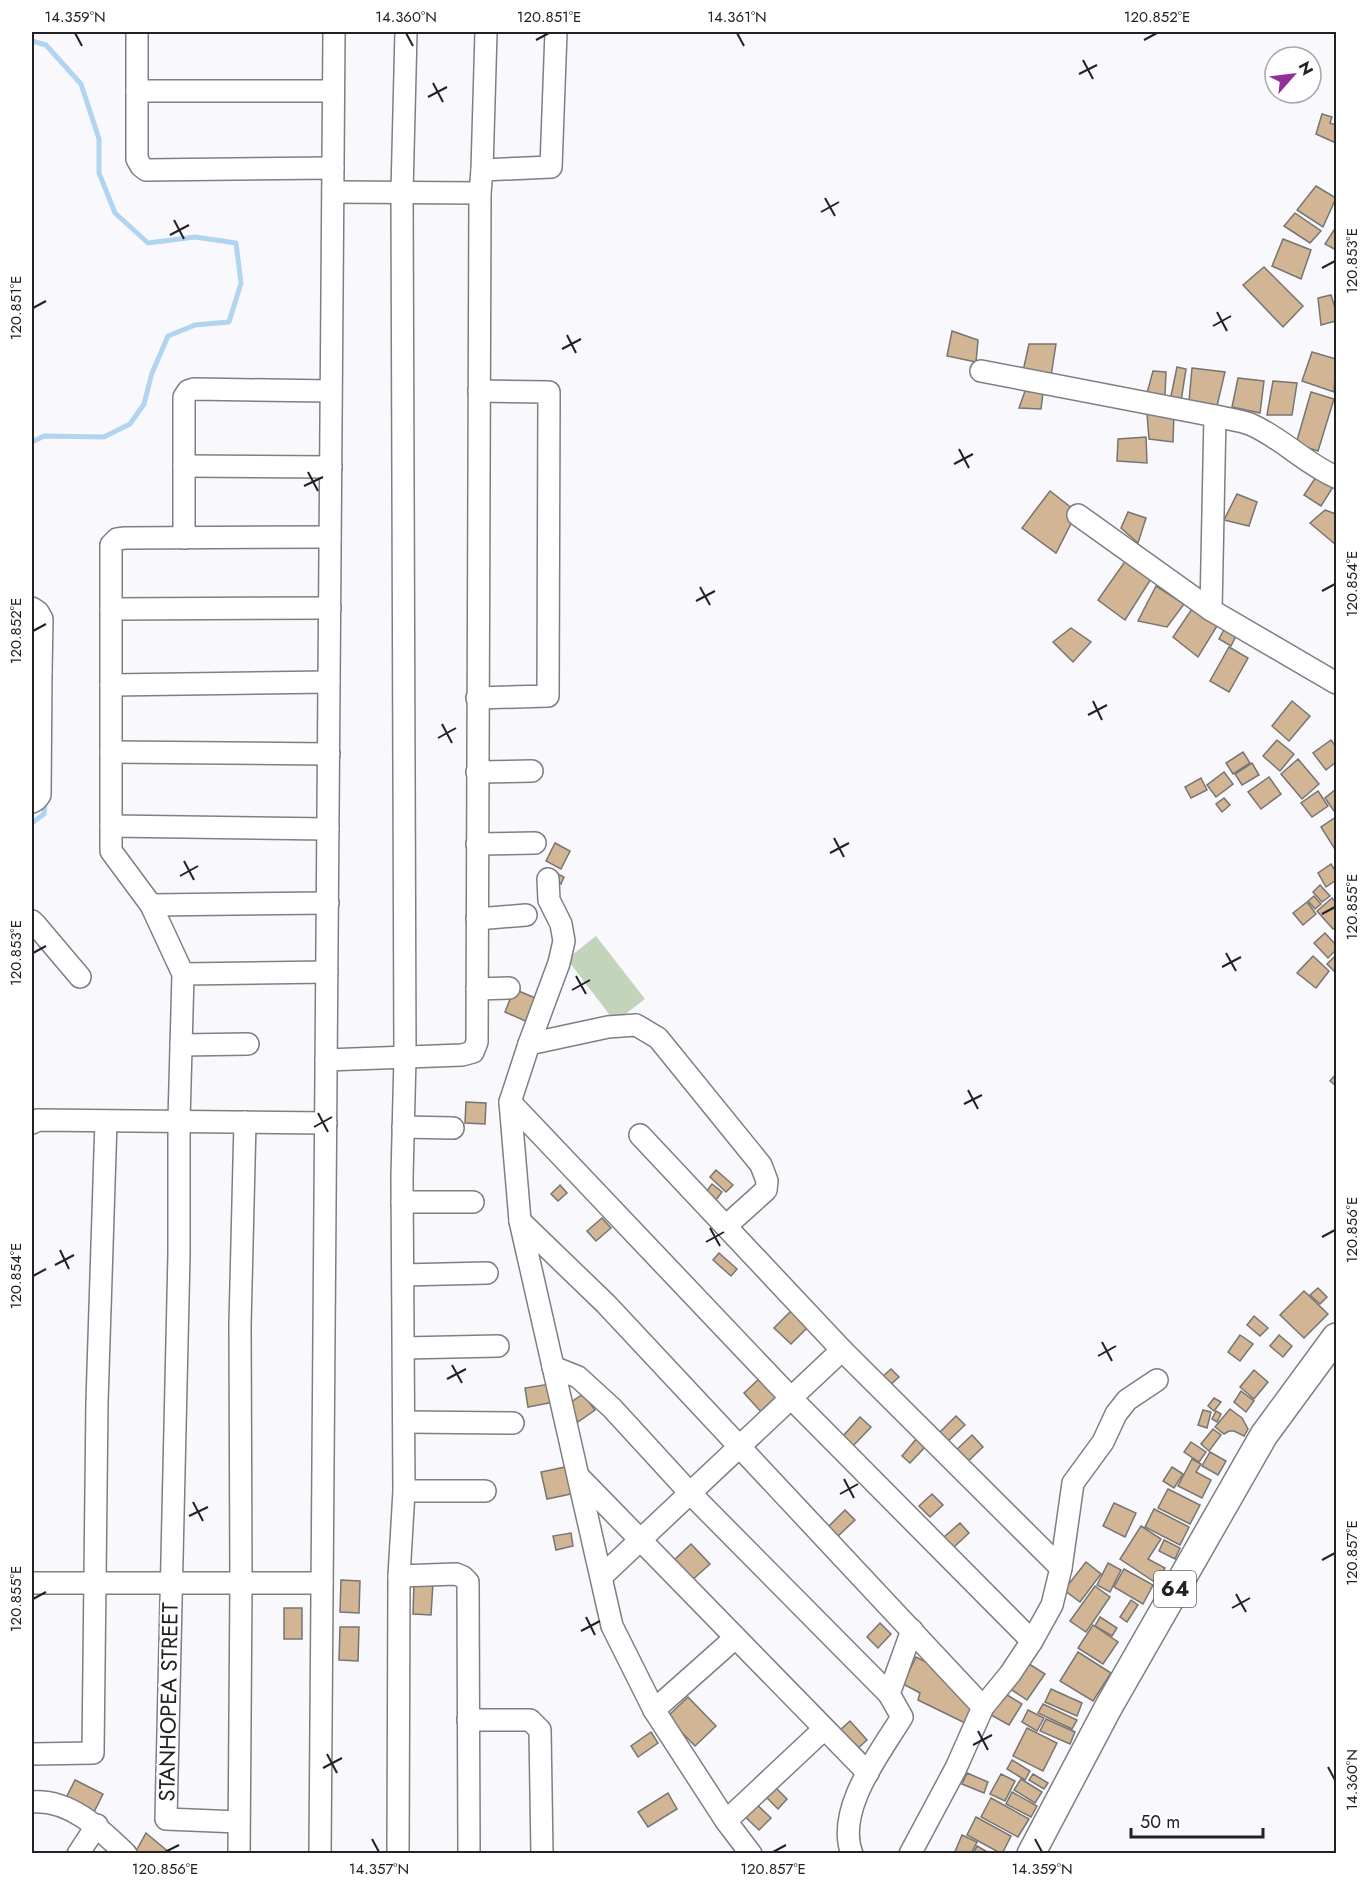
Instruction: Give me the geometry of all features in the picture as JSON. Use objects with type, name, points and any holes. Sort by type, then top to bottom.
[{"type":"main road","name":"64","points":[[1031,1854],[1108,1707],[1258,1445],[1336,1337]]},
{"type":"street","points":[[137,32],[137,159],[146,170],[333,168]]},
{"type":"street","points":[[320,1854],[334,32]]},
{"type":"street","points":[[399,1854],[399,1576],[404,1491],[402,192],[406,32]]},
{"type":"street","points":[[326,1060],[462,1055],[473,1052],[477,1042],[480,193],[486,32]]},
{"type":"street","points":[[482,170],[551,167],[556,32]]},
{"type":"street","points":[[137,91],[333,91]]},
{"type":"street","points":[[333,192],[480,193]]},
{"type":"street","points":[[981,370],[1251,424],[1280,441],[1320,470],[1336,477]]},
{"type":"street","points":[[184,538],[184,397],[188,391],[194,389],[331,391]]},
{"type":"street","points":[[477,698],[548,696],[549,392],[479,391]]},
{"type":"street","points":[[1211,610],[1215,416]]},
{"type":"street","points":[[184,466],[331,467]]},
{"type":"street","points":[[1078,515],[1211,610],[1336,683]]},
{"type":"street","points":[[171,1583],[180,1254],[179,1121],[183,974],[151,905],[111,851],[111,545],[117,539],[330,537]]},
{"type":"street","points":[[32,608],[42,619],[36,672],[36,733],[40,795],[32,802]]},
{"type":"street","points":[[111,609],[330,608]]},
{"type":"street","points":[[111,685],[329,682]]},
{"type":"street","points":[[111,752],[328,754]]},
{"type":"street","points":[[477,772],[532,771]]},
{"type":"street","points":[[111,826],[328,829]]},
{"type":"street","points":[[477,844],[535,843]]},
{"type":"street","points":[[548,879],[549,900],[561,924],[564,941],[560,963],[510,1102],[520,1221],[612,1626],[654,1710],[726,1821],[752,1854]]},
{"type":"street","points":[[151,905],[328,903]]},
{"type":"street","points":[[477,919],[526,915]]},
{"type":"street","points":[[32,921],[80,977]]},
{"type":"street","points":[[183,974],[327,972]]},
{"type":"street","points":[[477,989],[509,988]]},
{"type":"street","points":[[530,1044],[608,1027],[636,1025],[658,1038],[761,1165],[767,1181],[766,1190],[726,1226]]},
{"type":"street","points":[[181,1044],[248,1044]]},
{"type":"street","points":[[510,1102],[791,1398],[1032,1641]]},
{"type":"street","points":[[32,1123],[38,1120],[326,1123]]},
{"type":"street","points":[[32,1754],[93,1754],[94,1583],[106,1121]]},
{"type":"street","points":[[239,1854],[240,1325],[245,1122]]},
{"type":"street","points":[[403,1127],[453,1128]]},
{"type":"street","points":[[640,1135],[842,1350],[1061,1568]]},
{"type":"street","points":[[402,1202],[473,1202]]},
{"type":"street","points":[[520,1221],[606,1304],[983,1707]]},
{"type":"street","points":[[403,1275],[487,1274]]},
{"type":"street","points":[[404,1348],[498,1346]]},
{"type":"street","points":[[602,1576],[842,1350]]},
{"type":"street","points":[[553,1367],[578,1377],[603,1400],[690,1493],[889,1694],[902,1717],[868,1773],[851,1811],[847,1828],[852,1854]]},
{"type":"street","points":[[910,1854],[956,1768],[983,1707],[1010,1674],[1052,1605],[1061,1568],[1073,1483],[1103,1442],[1116,1414],[1127,1400],[1157,1380]]},
{"type":"street","points":[[404,1422],[513,1424]]},
{"type":"street","points":[[578,1477],[868,1773]]},
{"type":"street","points":[[404,1491],[485,1491]]},
{"type":"street","points":[[399,1576],[456,1574],[468,1582],[469,1854]]},
{"type":"street","points":[[32,1583],[322,1582]]},
{"type":"street","name":"STANHOPEA STREET","points":[[171,1583],[166,1819],[239,1822]]},
{"type":"street","points":[[889,1694],[912,1630]]},
{"type":"street","points":[[654,1710],[735,1638]]},
{"type":"street","points":[[468,1720],[530,1720],[540,1730],[542,1854]]},
{"type":"street","points":[[726,1821],[824,1729]]},
{"type":"street","points":[[33,1804],[66,1808],[97,1825],[126,1854]]},
{"type":"street","points":[[78,1854],[97,1825]]},
{"type":"green space","points":[[596,936],[645,999],[615,1022],[567,959]]},
{"type":"building","points":[[1322,114],[1332,117],[1330,123],[1336,125],[1336,143],[1316,134]]},
{"type":"building","points":[[1316,186],[1336,198],[1323,227],[1297,210]]},
{"type":"building","points":[[1295,213],[1321,231],[1310,243],[1284,226]]},
{"type":"building","points":[[1336,227],[1336,250],[1325,244]]},
{"type":"building","points":[[1283,239],[1311,250],[1301,279],[1272,266]]},
{"type":"building","points":[[1264,267],[1303,306],[1283,327],[1243,285]]},
{"type":"building","points":[[1331,295],[1336,311],[1336,321],[1321,325],[1318,298]]},
{"type":"building","points":[[952,331],[978,340],[976,362],[947,356]]},
{"type":"building","points":[[1029,344],[1056,344],[1051,376],[1023,371]]},
{"type":"building","points":[[1312,352],[1336,359],[1334,392],[1302,381]]},
{"type":"building","points":[[1177,367],[1186,369],[1181,401],[1171,396]]},
{"type":"building","points":[[1192,368],[1225,372],[1217,406],[1189,401]]},
{"type":"building","points":[[1153,371],[1166,372],[1165,395],[1147,393]]},
{"type":"building","points":[[1238,378],[1264,381],[1260,413],[1232,407]]},
{"type":"building","points":[[1273,381],[1297,383],[1292,415],[1267,415]]},
{"type":"building","points":[[1025,391],[1043,393],[1041,409],[1019,408]]},
{"type":"building","points":[[1311,392],[1334,399],[1318,451],[1296,444]]},
{"type":"building","points":[[1174,413],[1173,442],[1149,439],[1147,414]]},
{"type":"building","points":[[1146,437],[1147,463],[1117,461],[1118,439]]},
{"type":"building","points":[[1316,477],[1333,487],[1321,506],[1304,495]]},
{"type":"building","points":[[1050,491],[1077,512],[1056,553],[1022,528]]},
{"type":"building","points":[[1237,494],[1257,502],[1249,526],[1224,520]]},
{"type":"building","points":[[1325,510],[1336,514],[1336,545],[1310,523]]},
{"type":"building","points":[[1128,512],[1146,518],[1138,543],[1121,528]]},
{"type":"building","points":[[1126,560],[1151,579],[1125,620],[1098,600]]},
{"type":"building","points":[[1156,586],[1184,604],[1167,627],[1138,621]]},
{"type":"building","points":[[1192,609],[1217,626],[1198,657],[1173,637]]},
{"type":"building","points":[[1226,626],[1238,632],[1231,646],[1219,639]]},
{"type":"building","points":[[1071,628],[1091,642],[1073,662],[1053,642]]},
{"type":"building","points":[[1229,647],[1248,658],[1229,692],[1210,681]]},
{"type":"building","points":[[1292,701],[1310,716],[1289,741],[1272,726]]},
{"type":"building","points":[[1277,740],[1294,754],[1280,771],[1263,756]]},
{"type":"building","points":[[1331,740],[1336,747],[1336,762],[1326,770],[1313,753]]},
{"type":"building","points":[[1243,752],[1250,763],[1233,774],[1226,763]]},
{"type":"building","points":[[1298,759],[1319,784],[1302,799],[1281,774]]},
{"type":"building","points":[[1252,763],[1259,775],[1242,785],[1235,774]]},
{"type":"building","points":[[1224,772],[1233,784],[1216,797],[1207,785]]},
{"type":"building","points":[[1269,777],[1281,794],[1261,809],[1248,792]]},
{"type":"building","points":[[1201,778],[1207,790],[1191,798],[1185,787]]},
{"type":"building","points":[[1336,789],[1336,814],[1325,798]]},
{"type":"building","points":[[1318,791],[1328,806],[1312,817],[1301,803]]},
{"type":"building","points":[[1224,798],[1230,805],[1222,812],[1216,804]]},
{"type":"building","points":[[1336,817],[1336,851],[1321,827]]},
{"type":"building","points":[[555,843],[570,851],[561,869],[546,861]]},
{"type":"building","points":[[1331,864],[1336,872],[1336,880],[1326,887],[1318,873]]},
{"type":"building","points":[[556,873],[564,877],[561,884],[553,880]]},
{"type":"building","points":[[1320,885],[1330,896],[1322,902],[1313,892]]},
{"type":"building","points":[[1314,896],[1321,904],[1315,909],[1308,901]]},
{"type":"building","points":[[1332,898],[1336,903],[1336,927],[1333,929],[1317,911]]},
{"type":"building","points":[[1307,902],[1316,914],[1303,925],[1293,913]]},
{"type":"building","points":[[1325,933],[1336,945],[1336,950],[1328,958],[1314,943]]},
{"type":"building","points":[[1336,955],[1336,973],[1327,964]]},
{"type":"building","points":[[1313,956],[1329,971],[1316,988],[1297,973]]},
{"type":"building","points":[[514,989],[540,1000],[530,1023],[505,1012]]},
{"type":"building","points":[[1336,1074],[1336,1086],[1330,1081]]},
{"type":"building","points":[[466,1102],[486,1103],[485,1124],[465,1123]]},
{"type":"building","points":[[716,1170],[733,1185],[726,1192],[710,1177]]},
{"type":"building","points":[[712,1184],[722,1192],[716,1200],[706,1192]]},
{"type":"building","points":[[560,1185],[567,1193],[558,1201],[551,1194]]},
{"type":"building","points":[[602,1218],[611,1228],[596,1241],[587,1231]]},
{"type":"building","points":[[719,1253],[737,1269],[731,1276],[713,1260]]},
{"type":"building","points":[[1318,1288],[1327,1297],[1320,1304],[1310,1295]]},
{"type":"building","points":[[1304,1291],[1328,1314],[1304,1338],[1280,1315]]},
{"type":"building","points":[[792,1310],[809,1326],[791,1344],[774,1328]]},
{"type":"building","points":[[1254,1316],[1268,1328],[1260,1336],[1247,1325]]},
{"type":"building","points":[[1240,1335],[1253,1344],[1240,1361],[1228,1352]]},
{"type":"building","points":[[1279,1335],[1292,1346],[1283,1357],[1270,1346]]},
{"type":"building","points":[[891,1369],[899,1377],[888,1387],[881,1378]]},
{"type":"building","points":[[1254,1370],[1268,1382],[1254,1399],[1240,1387]]},
{"type":"building","points":[[762,1376],[780,1397],[762,1413],[744,1393]]},
{"type":"building","points":[[550,1384],[554,1402],[528,1407],[525,1388]]},
{"type":"building","points":[[1241,1391],[1254,1401],[1246,1412],[1234,1402]]},
{"type":"building","points":[[583,1394],[595,1410],[578,1422],[567,1405]]},
{"type":"building","points":[[1214,1398],[1221,1402],[1214,1411],[1208,1406]]},
{"type":"building","points":[[1230,1409],[1242,1418],[1248,1429],[1244,1436],[1234,1431],[1224,1434],[1215,1427]]},
{"type":"building","points":[[1203,1410],[1211,1412],[1207,1428],[1198,1425]]},
{"type":"building","points":[[1216,1411],[1221,1414],[1217,1422],[1212,1419]]},
{"type":"building","points":[[956,1416],[965,1425],[945,1444],[937,1435]]},
{"type":"building","points":[[860,1417],[871,1427],[853,1446],[843,1436]]},
{"type":"building","points":[[1213,1429],[1221,1435],[1209,1451],[1201,1444]]},
{"type":"building","points":[[972,1435],[983,1447],[962,1467],[950,1456]]},
{"type":"building","points":[[917,1438],[926,1446],[910,1463],[902,1456]]},
{"type":"building","points":[[1191,1442],[1206,1452],[1199,1462],[1184,1452]]},
{"type":"building","points":[[1210,1452],[1226,1461],[1218,1475],[1202,1466]]},
{"type":"building","points":[[1192,1459],[1201,1464],[1196,1472],[1211,1480],[1202,1498],[1178,1486]]},
{"type":"building","points":[[570,1466],[576,1493],[547,1499],[541,1472]]},
{"type":"building","points":[[1172,1467],[1183,1474],[1174,1488],[1163,1481]]},
{"type":"building","points":[[1168,1489],[1200,1505],[1190,1524],[1158,1508]]},
{"type":"building","points":[[932,1494],[943,1505],[930,1517],[919,1506]]},
{"type":"building","points":[[1114,1503],[1136,1513],[1125,1537],[1103,1526]]},
{"type":"building","points":[[1154,1509],[1189,1527],[1180,1545],[1145,1527]]},
{"type":"building","points":[[845,1510],[855,1520],[836,1538],[827,1528]]},
{"type":"building","points":[[960,1523],[969,1533],[954,1547],[944,1537]]},
{"type":"building","points":[[1141,1526],[1161,1539],[1148,1559],[1165,1568],[1156,1583],[1120,1559]]},
{"type":"building","points":[[571,1533],[573,1546],[556,1550],[553,1536]]},
{"type":"building","points":[[1164,1540],[1180,1548],[1175,1559],[1159,1551]]},
{"type":"building","points":[[691,1544],[710,1564],[690,1582],[672,1562]]},
{"type":"building","points":[[1086,1562],[1101,1574],[1080,1602],[1064,1590]]},
{"type":"building","points":[[1108,1563],[1121,1570],[1110,1592],[1097,1585]]},
{"type":"building","points":[[1124,1569],[1153,1585],[1143,1604],[1114,1587]]},
{"type":"building","points":[[341,1580],[360,1581],[359,1613],[340,1612]]},
{"type":"building","points":[[414,1582],[433,1583],[431,1615],[413,1614]]},
{"type":"building","points":[[1095,1586],[1110,1597],[1086,1632],[1070,1621]]},
{"type":"building","points":[[1131,1600],[1138,1605],[1127,1622],[1120,1617]]},
{"type":"building","points":[[284,1608],[302,1608],[302,1639],[284,1639]]},
{"type":"building","points":[[1100,1617],[1117,1628],[1112,1636],[1095,1626]]},
{"type":"building","points":[[880,1623],[891,1634],[878,1648],[867,1637]]},
{"type":"building","points":[[1093,1625],[1118,1642],[1103,1664],[1078,1648]]},
{"type":"building","points":[[340,1627],[359,1627],[358,1661],[339,1660]]},
{"type":"building","points":[[1078,1652],[1111,1673],[1093,1701],[1060,1681]]},
{"type":"building","points":[[916,1657],[932,1665],[974,1708],[967,1724],[918,1700],[920,1693],[903,1684]]},
{"type":"building","points":[[1026,1662],[1045,1674],[1027,1700],[1009,1688]]},
{"type":"building","points":[[1051,1689],[1082,1703],[1077,1716],[1045,1702]]},
{"type":"building","points":[[1004,1693],[1022,1704],[1009,1725],[991,1715]]},
{"type":"building","points":[[688,1697],[716,1726],[695,1746],[667,1717]]},
{"type":"building","points":[[1043,1704],[1077,1720],[1072,1729],[1038,1713]]},
{"type":"building","points":[[1028,1710],[1044,1718],[1037,1731],[1022,1722]]},
{"type":"building","points":[[1046,1719],[1075,1732],[1070,1744],[1040,1731]]},
{"type":"building","points":[[850,1721],[867,1740],[855,1751],[838,1732]]},
{"type":"building","points":[[1027,1728],[1057,1743],[1043,1771],[1013,1756]]},
{"type":"building","points":[[651,1732],[658,1743],[638,1757],[631,1746]]},
{"type":"building","points":[[1012,1760],[1030,1771],[1025,1780],[1007,1769]]},
{"type":"building","points":[[967,1773],[988,1782],[984,1793],[962,1784]]},
{"type":"building","points":[[1001,1774],[1015,1781],[1005,1801],[990,1794]]},
{"type":"building","points":[[1033,1774],[1048,1783],[1044,1789],[1029,1780]]},
{"type":"building","points":[[1021,1779],[1042,1792],[1035,1803],[1014,1790]]},
{"type":"building","points":[[75,1780],[103,1794],[92,1816],[64,1802]]},
{"type":"building","points":[[773,1785],[787,1799],[778,1809],[763,1794]]},
{"type":"building","points":[[1012,1792],[1037,1806],[1031,1817],[1006,1804]]},
{"type":"building","points":[[668,1793],[677,1809],[648,1827],[638,1812]]},
{"type":"building","points":[[991,1798],[1029,1819],[1018,1837],[981,1817]]},
{"type":"building","points":[[752,1800],[771,1818],[759,1830],[740,1812]]},
{"type":"building","points":[[976,1817],[1011,1836],[1002,1854],[967,1835]]},
{"type":"building","points":[[146,1833],[171,1854],[135,1853]]},
{"type":"building","points":[[962,1835],[977,1842],[971,1854],[954,1854]]},
{"type":"building","points":[[977,1846],[991,1854],[973,1854]]},
{"type":"waterway","points":[[32,41],[46,45],[81,84],[99,139],[99,173],[115,213],[148,243],[195,237],[236,243],[241,283],[229,322],[195,325],[168,336],[152,373],[144,404],[130,424],[104,437],[44,436],[32,442]]},
{"type":"waterway","points":[[32,823],[44,814],[45,801]]}]
